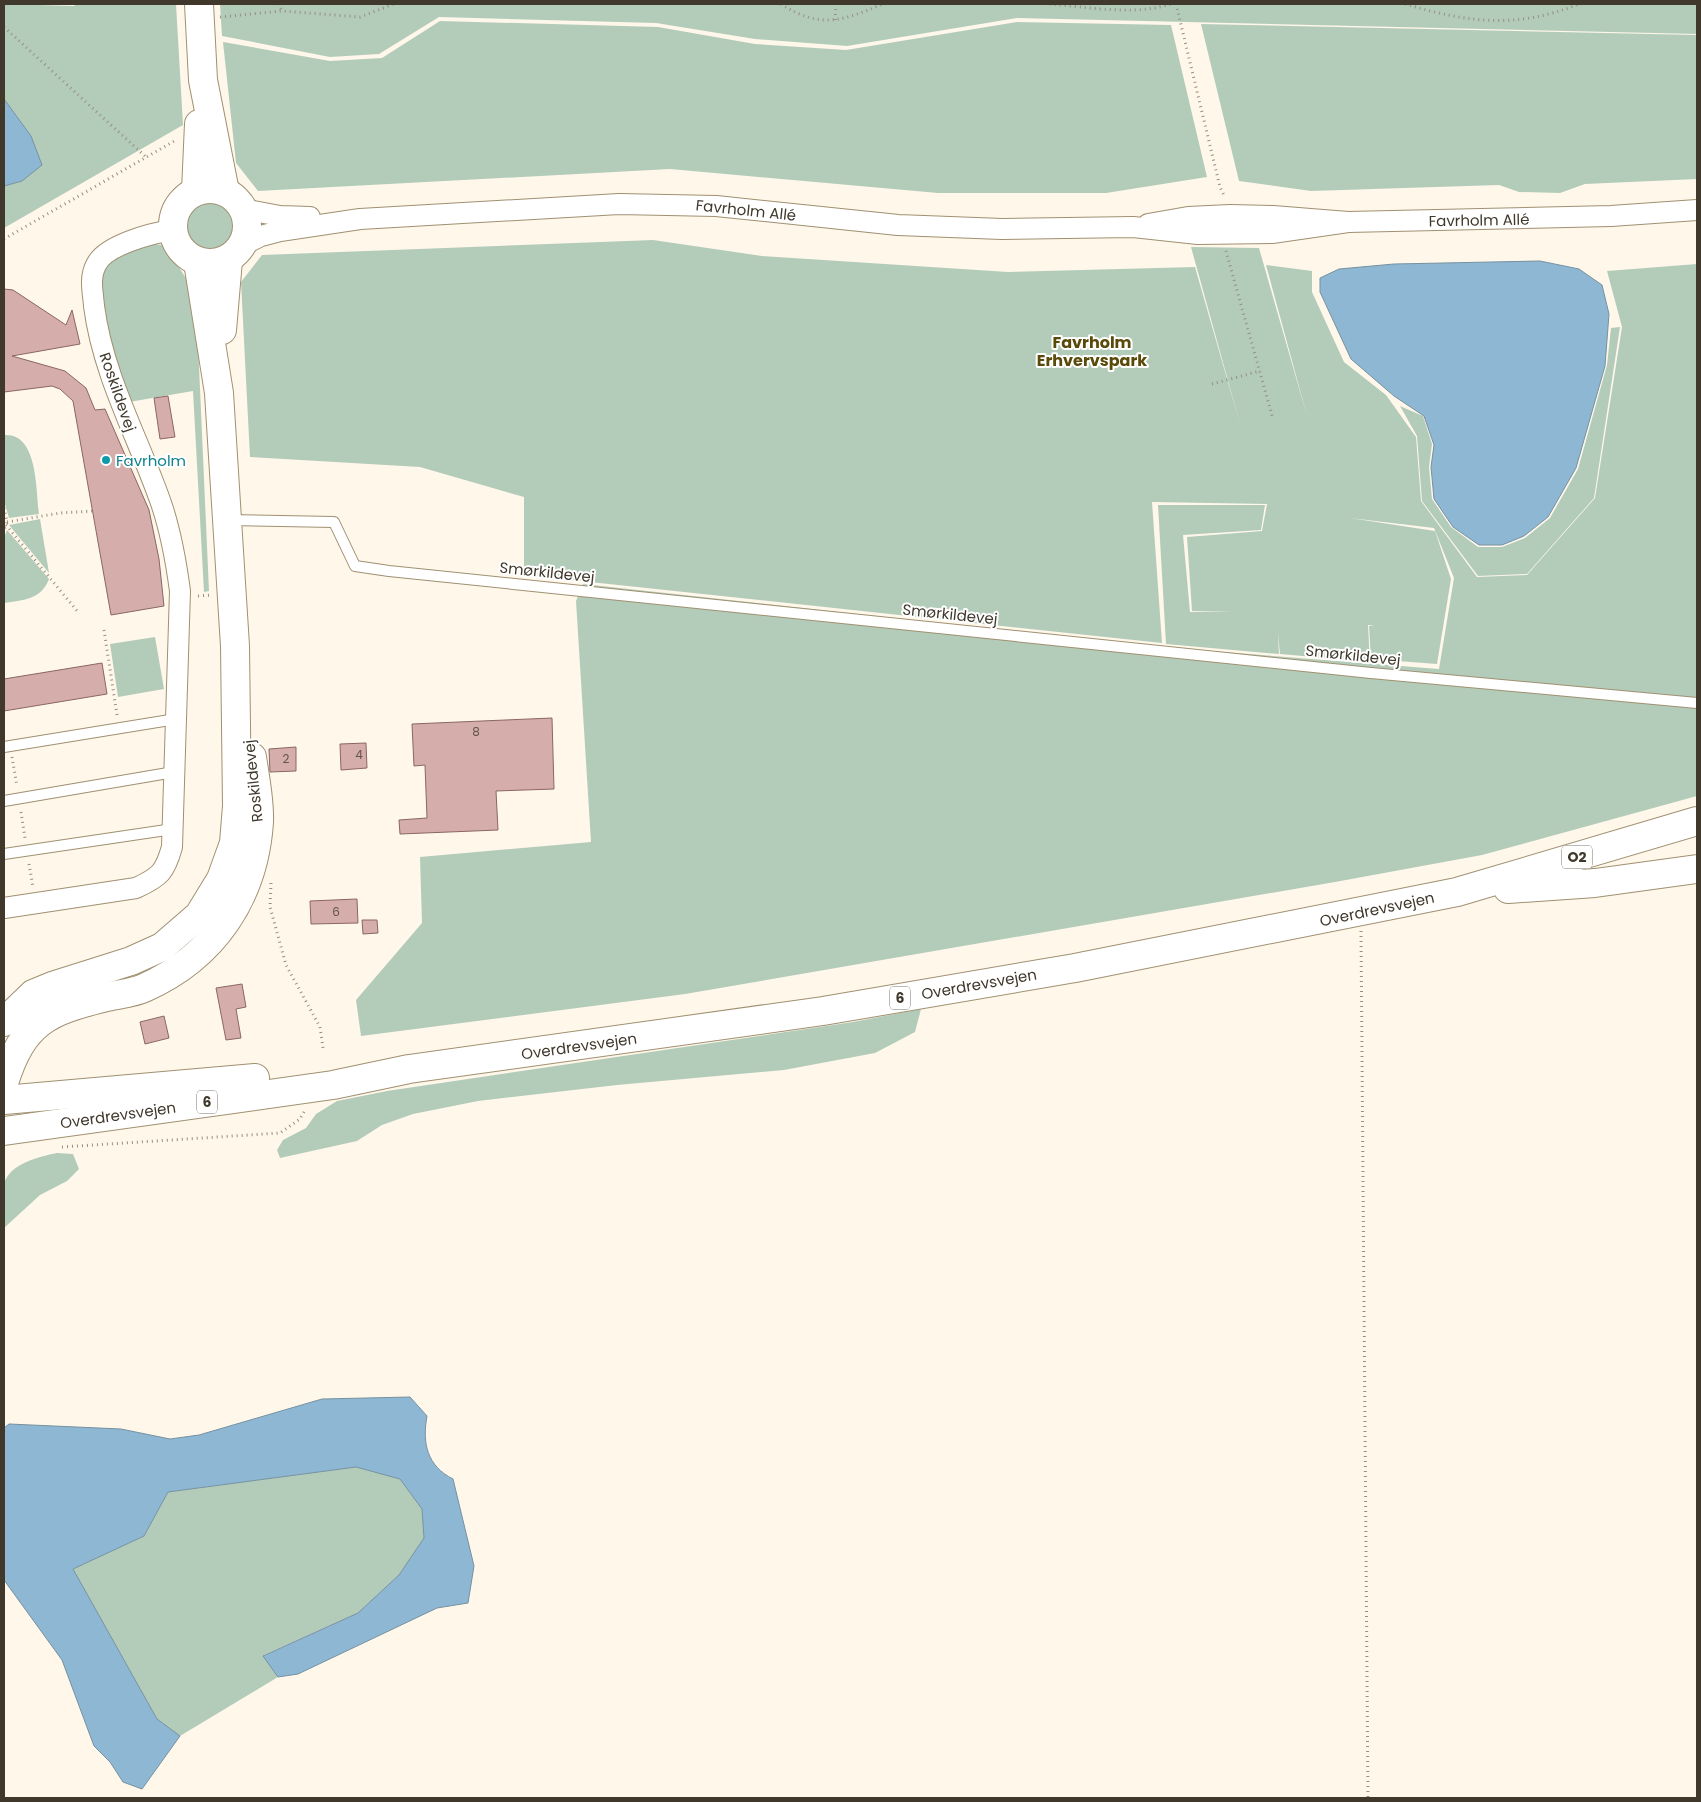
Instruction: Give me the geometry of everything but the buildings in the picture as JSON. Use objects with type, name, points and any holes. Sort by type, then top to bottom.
[{"type":"main road","points":[[196,192],[203,80],[200,12]]},
{"type":"main road","points":[[203,80],[234,200],[248,224],[236,252],[208,264],[198,262],[181,250],[173,230],[174,218],[178,207],[186,198],[196,192],[216,189],[234,200]]},
{"type":"main road","name":"Roskildevej","points":[[219,393],[236,252]]},
{"type":"main road","name":"Roskildevej","points":[[4,1022],[33,994],[55,985],[131,961],[169,959],[215,937],[237,907],[254,862],[259,820],[254,771],[234,646],[219,393],[198,262]]},
{"type":"main road","name":"Overdrevsvejen","points":[[4,1131],[333,1085],[409,1069],[822,1011],[1075,968],[1361,913],[1457,892],[1697,821]]},
{"type":"main road","points":[[1647,878],[1697,850]]},
{"type":"main road","name":"Overdrevsvejen","points":[[1457,892],[1595,883],[1647,878],[1697,869]]},
{"type":"main road","name":"Roskildevej","points":[[4,1083],[18,1049],[32,1027],[67,1006],[143,989],[169,959]]},
{"type":"main road","name":"Overdrevsvejen","points":[[4,1100],[333,1072],[409,1069]]},
{"type":"main road","points":[[4,1116],[164,1094],[222,1081]]},
{"type":"street","name":"Favrholm Allé","points":[[234,200],[280,216],[360,219],[651,203],[716,206],[825,219],[940,227],[1002,229],[1133,227],[1175,233],[1227,225],[1272,234],[1348,222],[1611,216],[1697,210]]},
{"type":"street","name":"Favrholm Allé","points":[[1611,216],[1697,223]]},
{"type":"street","name":"Favrholm Allé","points":[[236,252],[261,236],[280,231],[360,219]]},
{"type":"street","name":"Roskildevej","points":[[4,908],[136,888],[154,880],[166,868],[172,847],[180,598],[172,542],[160,502],[113,386],[99,336],[92,286],[95,266],[103,254],[142,238],[173,230]]},
{"type":"lane","name":"Smørkildevej","points":[[226,520],[334,522],[355,566],[389,571],[1371,673],[1697,703]]},
{"type":"lane","points":[[7,746],[176,720]]},
{"type":"lane","points":[[4,801],[174,772]]},
{"type":"lane","points":[[4,854],[173,829]]},
{"type":"path","points":[[278,4],[282,11]]},
{"type":"path","points":[[200,12],[282,11],[360,17],[394,4]]},
{"type":"path","points":[[781,4],[803,14],[827,21],[851,18],[883,4]]},
{"type":"path","points":[[835,20],[836,4]]},
{"type":"path","points":[[1050,4],[1127,9],[1158,8],[1171,4]]},
{"type":"path","points":[[1176,4],[1220,187],[1228,202],[1225,247],[1273,419]]},
{"type":"path","points":[[1405,4],[1481,20],[1512,22],[1530,20],[1579,4]]},
{"type":"path","points":[[4,27],[147,158]]},
{"type":"path","points":[[4,240],[199,126]]},
{"type":"path","points":[[1212,384],[1260,371]]},
{"type":"path","points":[[4,508],[6,524],[4,531]]},
{"type":"path","points":[[6,524],[60,513],[93,511]]},
{"type":"path","points":[[6,524],[78,612]]},
{"type":"path","points":[[180,598],[230,592]]},
{"type":"path","points":[[104,630],[119,729]]},
{"type":"path","points":[[7,746],[19,798],[35,902]]},
{"type":"path","points":[[1361,913],[1368,1798]]},
{"type":"path","points":[[53,1148],[280,1133],[300,1119],[307,1107]]},
{"type":"green space","points":[[4,4],[74,6],[76,4],[176,4],[183,125],[4,228],[4,186],[22,181],[31,136],[4,99]]},
{"type":"green space","points":[[220,4],[1697,4],[1697,34],[1017,18],[847,46],[755,39],[656,23],[439,17],[379,54],[330,57],[222,36]]},
{"type":"green space","points":[[440,21],[658,27],[755,44],[846,50],[1017,22],[1171,25],[1207,177],[1106,193],[938,193],[670,169],[258,191],[236,163],[223,42],[330,61],[382,58]]},
{"type":"green space","points":[[1201,24],[1697,35],[1697,179],[1585,184],[1560,193],[1519,192],[1499,185],[1311,191],[1239,181]]},
{"type":"green space","points":[[216,201],[229,208],[235,216],[235,236],[229,244],[221,250],[206,251],[193,244],[187,236],[186,221],[193,208],[201,202]]},
{"type":"green space","points":[[653,240],[762,256],[1008,272],[1195,267],[1240,424],[1191,247],[1259,248],[1307,416],[1266,265],[1312,271],[1312,292],[1344,362],[1386,395],[1416,437],[1421,501],[1477,577],[1527,575],[1595,498],[1622,327],[1607,271],[1697,264],[1697,796],[1482,855],[1335,882],[685,994],[361,1036],[356,1000],[422,923],[420,857],[591,842],[576,601],[583,584],[1161,647],[1439,669],[1454,578],[1434,528],[1350,518],[1435,531],[1451,579],[1437,664],[1371,659],[1369,626],[1374,625],[1368,625],[1370,662],[1280,654],[1278,633],[1279,654],[1166,644],[1158,505],[1265,505],[1261,530],[1183,535],[1190,612],[1233,611],[1192,611],[1187,537],[1262,531],[1267,504],[1152,502],[1162,643],[524,575],[524,497],[420,467],[250,457],[241,282],[262,255]]},
{"type":"green space","points":[[152,244],[164,245],[186,278],[191,290],[197,321],[209,591],[204,592],[193,391],[129,402],[113,355],[101,297],[102,281],[105,269],[109,264],[119,255]]},
{"type":"green space","points":[[1620,327],[1594,498],[1527,574],[1478,576],[1422,501],[1417,436],[1400,406],[1423,416],[1432,444],[1429,467],[1432,499],[1451,527],[1478,547],[1502,547],[1525,538],[1550,518],[1578,469],[1607,365],[1611,328]]},
{"type":"green space","points":[[4,435],[15,437],[23,443],[29,452],[36,478],[39,514],[9,518],[4,501]]},
{"type":"green space","points":[[40,519],[49,573],[9,525]]},
{"type":"green space","points":[[7,530],[49,579],[46,586],[31,598],[4,603],[4,538]]},
{"type":"green space","points":[[155,637],[164,689],[118,697],[110,644]]},
{"type":"green space","points":[[921,1009],[915,1032],[875,1053],[784,1070],[617,1085],[478,1101],[413,1114],[382,1125],[357,1141],[280,1158],[277,1150],[283,1140],[306,1128],[316,1114],[337,1101],[387,1091],[853,1022]]},
{"type":"green space","points":[[57,1153],[73,1154],[79,1169],[67,1181],[40,1195],[4,1228],[3,1193],[7,1177],[12,1171],[26,1162]]},
{"type":"green space","points":[[356,1467],[400,1479],[422,1509],[424,1538],[399,1575],[358,1613],[264,1655],[278,1677],[180,1736],[157,1719],[73,1569],[144,1536],[168,1492]]},
{"type":"water","points":[[4,99],[31,136],[42,165],[22,181],[4,186]]},
{"type":"water","points":[[1540,261],[1579,269],[1602,285],[1609,314],[1605,366],[1576,468],[1548,517],[1524,536],[1502,545],[1479,545],[1453,527],[1434,499],[1431,467],[1434,445],[1424,416],[1394,396],[1351,359],[1320,292],[1320,278],[1339,269],[1394,264]]},
{"type":"water","points":[[410,1397],[427,1416],[425,1435],[428,1453],[437,1467],[453,1479],[474,1566],[468,1603],[437,1608],[298,1674],[278,1677],[263,1656],[358,1613],[399,1575],[424,1538],[422,1509],[400,1479],[356,1467],[168,1492],[144,1536],[73,1569],[157,1719],[180,1736],[142,1789],[123,1782],[110,1762],[94,1746],[62,1660],[4,1580],[4,1428],[9,1424],[121,1429],[170,1439],[199,1435],[322,1399]]},
{"type":"place","name":"Favrholm","points":[[106,460]]},
{"type":"district","name":"Favrholm Erhvervspark","points":[[1092,351]]}]
